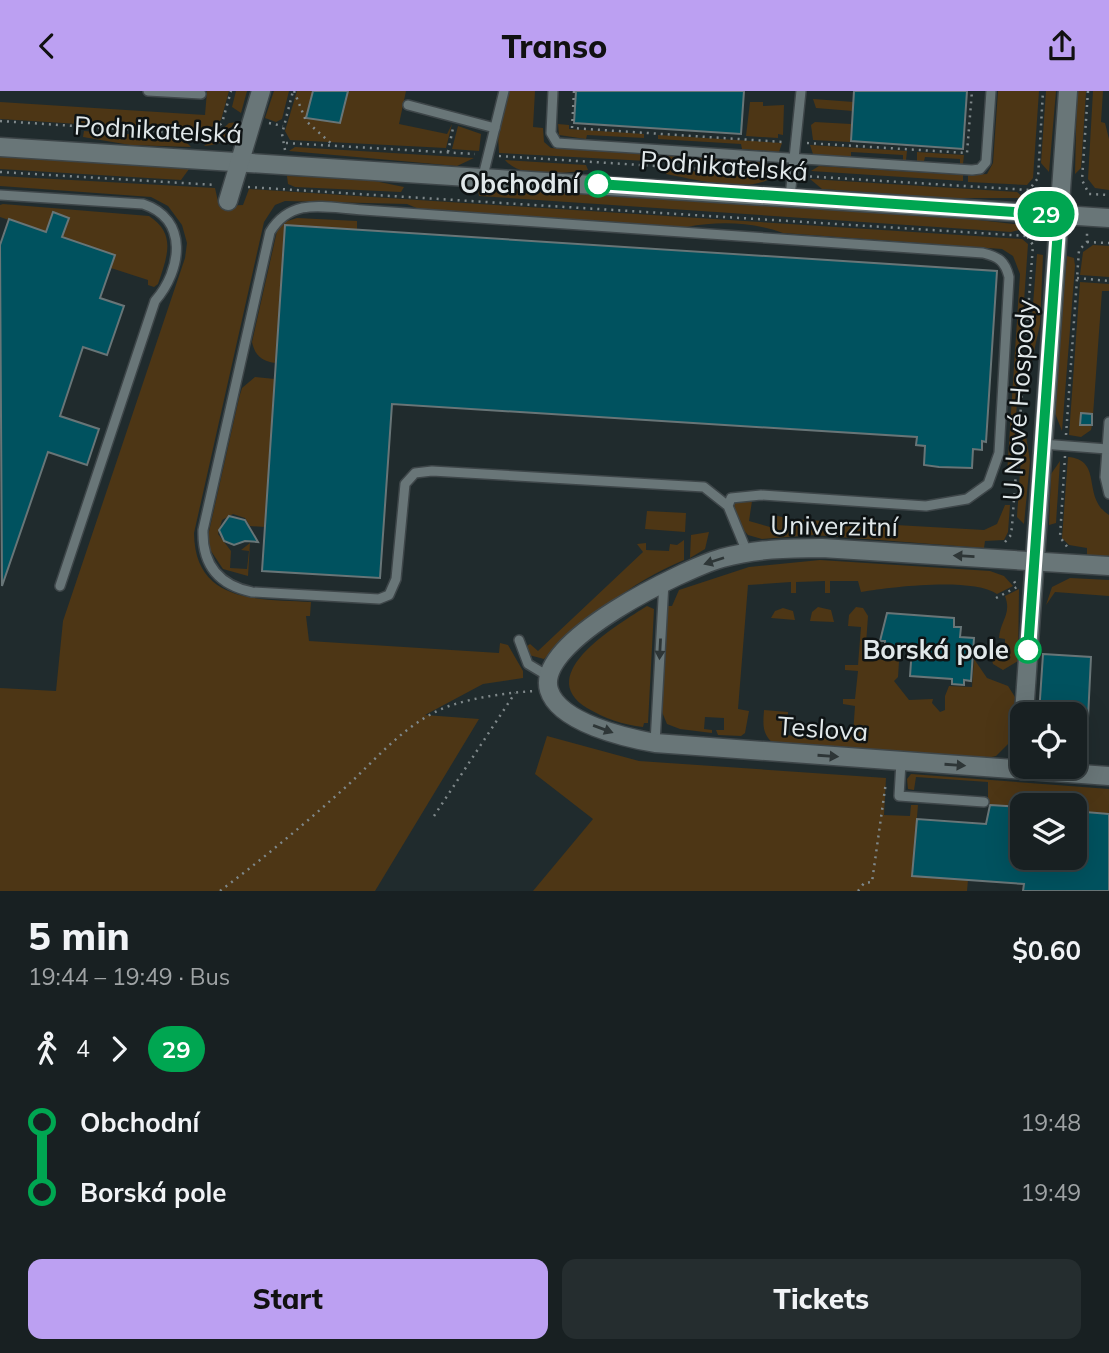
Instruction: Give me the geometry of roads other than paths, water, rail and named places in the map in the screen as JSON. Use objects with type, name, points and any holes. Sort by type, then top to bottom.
[{"type":"street","points":[[228,201],[261,91]]},
{"type":"street","name":"U Nové Hospody","points":[[1025,702],[1032,560],[1069,91]]},
{"type":"street","name":"Podnikatelská","points":[[0,147],[1109,218]]},
{"type":"street","name":"Univerzitní","points":[[549,683],[560,657],[592,628],[664,581],[710,562],[747,552],[777,548],[822,548],[1109,566]]},
{"type":"street","name":"Teslova","points":[[549,683],[562,707],[595,727],[655,743],[1010,768]]},
{"type":"street","name":"Teslova","points":[[1087,774],[1109,776]]},
{"type":"lane","points":[[148,91],[201,95]]},
{"type":"lane","points":[[483,176],[504,91]]},
{"type":"lane","points":[[553,91],[551,133],[557,143],[796,160],[980,169],[986,162],[991,91]]},
{"type":"lane","points":[[790,197],[796,160],[801,91]]},
{"type":"lane","points":[[408,105],[495,128]]},
{"type":"lane","points":[[0,195],[143,204],[160,212],[169,221],[178,241],[171,274],[155,301],[60,586]]},
{"type":"lane","points":[[728,506],[731,498],[761,495],[926,506],[967,499],[988,484],[999,453],[1009,277],[1006,265],[997,256],[983,253],[363,210],[296,207],[280,215],[270,232],[203,530],[202,550],[214,573],[235,588],[379,600],[389,595],[398,565],[405,484],[415,473],[432,471],[704,487],[728,506],[747,552]]},
{"type":"lane","points":[[1109,422],[1105,477],[1109,494]]},
{"type":"lane","points":[[1042,445],[1107,449]]},
{"type":"lane","points":[[655,743],[664,581]]},
{"type":"lane","points":[[519,640],[528,664],[549,683]]},
{"type":"lane","points":[[895,761],[899,796],[984,803]]},
{"type":"place","name":"Obchodní","points":[[598,184]]},
{"type":"place","name":"Borská pole","points":[[1028,650]]}]
